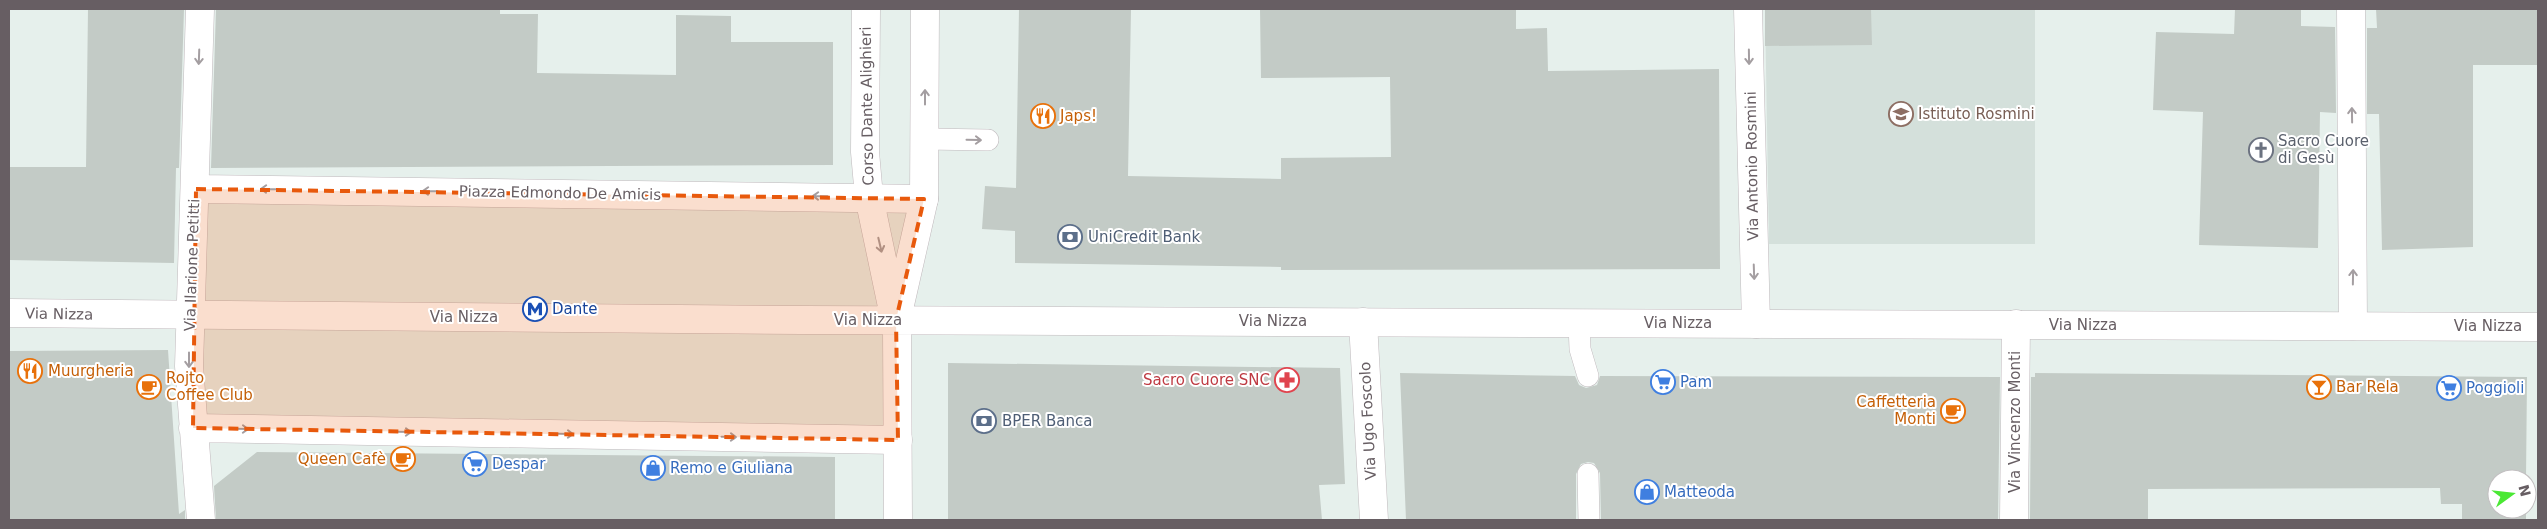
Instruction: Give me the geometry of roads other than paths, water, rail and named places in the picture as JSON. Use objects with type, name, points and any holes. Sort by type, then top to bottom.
[{"type":"street","name":"Via Ilarione Petitti","points":[[200,9],[196,189],[189,366],[201,520]]},
{"type":"street","name":"Corso Dante Alighieri","points":[[866,9],[866,152],[869,197],[896,320],[898,520]]},
{"type":"street","name":"Corso Dante Alighieri","points":[[896,320],[924,199],[925,9]]},
{"type":"street","name":"Via Antonio Rosmini","points":[[1748,9],[1756,324]]},
{"type":"street","points":[[2350,9],[2353,326]]},
{"type":"street","name":"Piazza Edmondo De Amicis","points":[[196,189],[924,199]]},
{"type":"street","name":"Via Nizza","points":[[9,313],[896,320],[2538,327]]},
{"type":"street","name":"Via Ugo Foscolo","points":[[1363,322],[1374,520]]},
{"type":"street","name":"Via Vincenzo Monti","points":[[2014,520],[2016,324]]},
{"type":"street","points":[[193,428],[898,440]]},
{"type":"lane","points":[[925,139],[988,140]]},
{"type":"lane","points":[[1579,323],[1580,349],[1588,376]]},
{"type":"lane","points":[[1588,474],[1589,520]]},
{"type":"place","name":"Istituto Rosmini","points":[[1901,114]]},
{"type":"place","name":"Japs!","points":[[1043,116]]},
{"type":"place","name":"Sacro Cuore di Gesù","points":[[2261,150]]},
{"type":"place","name":"UniCredit Bank","points":[[1070,237]]},
{"type":"place","name":"Dante","points":[[535,309]]},
{"type":"place","name":"Muurgheria","points":[[30,371]]},
{"type":"place","name":"Sacro Cuore SNC","points":[[1287,380]]},
{"type":"place","name":"Pam","points":[[1663,382]]},
{"type":"place","name":"Rojto Coffee Club","points":[[149,387]]},
{"type":"place","name":"Bar Rela","points":[[2319,387]]},
{"type":"place","name":"Poggioli","points":[[2449,388]]},
{"type":"place","name":"Caffetteria Monti","points":[[1953,411]]},
{"type":"place","name":"BPER Banca","points":[[984,421]]},
{"type":"place","name":"Queen Cafè","points":[[403,459]]},
{"type":"place","name":"Despar","points":[[475,464]]},
{"type":"place","name":"Remo e Giuliana","points":[[653,468]]},
{"type":"place","name":"Matteoda","points":[[1647,492]]}]
